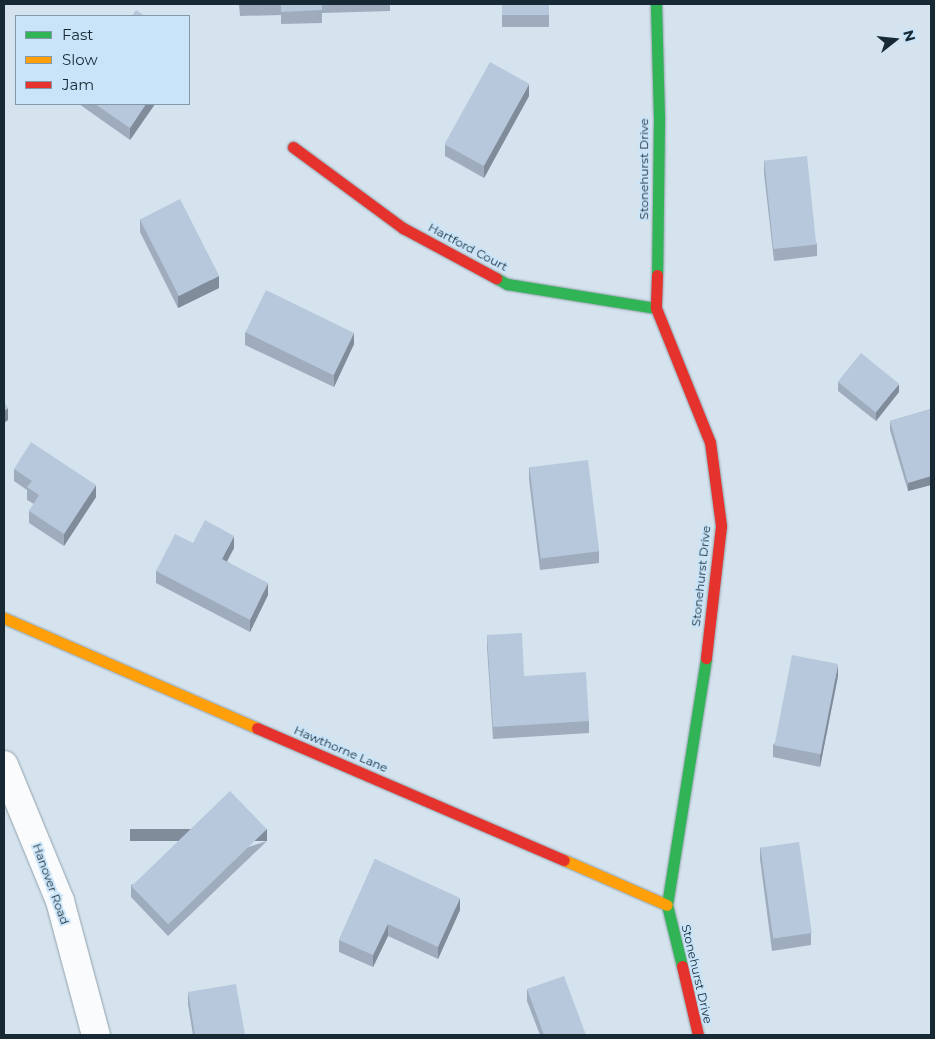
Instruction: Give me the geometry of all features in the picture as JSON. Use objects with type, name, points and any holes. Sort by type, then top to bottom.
[{"type":"street","name":"Stonehurst Drive","points":[[656,4],[659,130],[656,308],[710,442],[721,526],[701,703],[667,905],[698,1035]]},
{"type":"street","name":"Hartford Court","points":[[293,147],[403,228],[507,284],[656,308]]},
{"type":"street","name":"Hawthorne Lane","points":[[4,618],[667,905]]},
{"type":"street","name":"Hanover Road","points":[[4,765],[60,901],[96,1035]]},
{"type":"building","points":[[281,4],[322,4],[322,10],[281,12]]},
{"type":"building","points":[[502,4],[549,4],[549,15],[502,15]]},
{"type":"building","points":[[136,10],[144,15],[133,15]]},
{"type":"building","points":[[490,62],[529,84],[484,166],[444,144]]},
{"type":"building","points":[[96,105],[145,105],[130,128]]},
{"type":"building","points":[[807,156],[816,245],[774,249],[764,160]]},
{"type":"building","points":[[180,199],[219,276],[179,296],[140,219]]},
{"type":"building","points":[[266,290],[354,333],[333,375],[245,332]]},
{"type":"building","points":[[861,353],[899,384],[876,413],[838,382]]},
{"type":"building","points":[[4,402],[8,408],[4,411]]},
{"type":"building","points":[[931,409],[931,476],[908,483],[890,421]]},
{"type":"building","points":[[31,442],[96,485],[64,534],[29,511],[39,495],[27,487],[32,481],[14,469]]},
{"type":"building","points":[[588,460],[599,551],[541,559],[529,467]]},
{"type":"building","points":[[205,520],[234,536],[222,559],[268,583],[250,620],[156,571],[175,534],[193,543]]},
{"type":"building","points":[[522,633],[524,676],[586,672],[589,721],[493,727],[487,635]]},
{"type":"building","points":[[792,655],[838,664],[821,754],[774,745]]},
{"type":"building","points":[[230,791],[267,829],[168,924],[131,886]]},
{"type":"building","points":[[799,842],[812,933],[773,939],[760,847]]},
{"type":"building","points":[[375,859],[460,898],[438,947],[388,924],[373,955],[339,940]]},
{"type":"building","points":[[564,976],[586,1035],[544,1035],[527,989]]},
{"type":"building","points":[[236,984],[245,1035],[195,1035],[188,992]]},
{"type":"traffic: fast","points":[[656,4],[659,120],[657,275]]},
{"type":"traffic: fast","points":[[496,278],[507,284],[656,308]]},
{"type":"traffic: fast","points":[[682,966],[667,905],[706,658]]},
{"type":"traffic: slow","points":[[4,618],[257,728]]},
{"type":"traffic: slow","points":[[564,860],[667,905]]},
{"type":"traffic: jam","points":[[293,147],[403,228],[496,278]]},
{"type":"traffic: jam","points":[[657,275],[656,308],[710,442],[721,526],[706,658]]},
{"type":"traffic: jam","points":[[257,728],[564,860]]},
{"type":"traffic: jam","points":[[682,966],[698,1035]]}]
